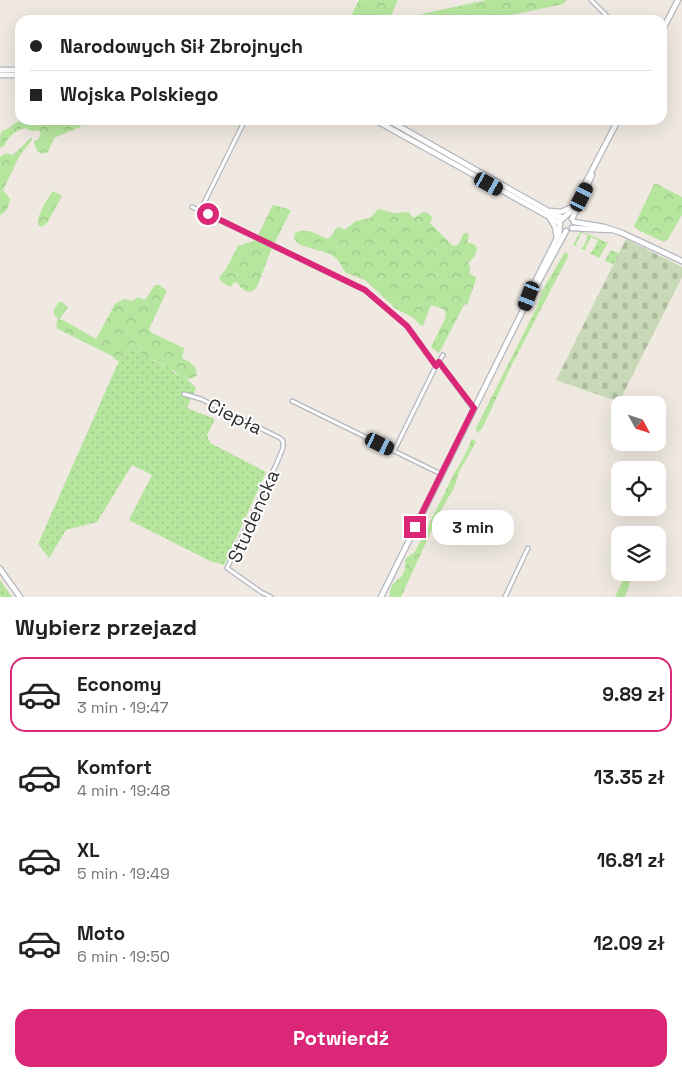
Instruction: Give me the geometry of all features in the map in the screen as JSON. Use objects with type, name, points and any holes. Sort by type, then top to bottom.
[{"type":"main road","points":[[667,21],[678,0]]},
{"type":"main road","points":[[0,70],[15,70]]},
{"type":"main road","points":[[0,75],[15,75]]},
{"type":"main road","points":[[384,125],[549,217],[566,231]]},
{"type":"main road","points":[[397,125],[550,211],[569,219],[618,231],[682,261]]},
{"type":"main road","points":[[572,228],[569,219],[573,206],[615,125]]},
{"type":"main road","points":[[525,306],[557,238],[560,225],[569,219],[594,167]]},
{"type":"main road","points":[[550,211],[561,212],[573,206]]},
{"type":"main road","points":[[549,217],[555,227],[557,238]]},
{"type":"main road","points":[[381,597],[525,306],[566,231],[572,228],[618,231]]},
{"type":"main road","points":[[0,569],[20,597]]},
{"type":"street","points":[[591,0],[606,15]]},
{"type":"street","points":[[200,211],[243,125]]},
{"type":"street","points":[[192,207],[365,290],[407,326],[436,366]]},
{"type":"street","points":[[394,451],[443,355]]},
{"type":"street","points":[[439,362],[474,408]]},
{"type":"street","name":"Ciepła","points":[[184,394],[200,399],[280,438],[283,442]]},
{"type":"street","points":[[292,401],[441,474]]},
{"type":"street","name":"Studencka","points":[[272,597],[261,592],[227,568],[272,474],[283,448],[283,442]]},
{"type":"street","points":[[505,597],[528,548]]},
{"type":"green space","points":[[359,0],[398,0],[391,15],[352,15]]},
{"type":"green space","points":[[486,0],[567,0],[563,4],[511,15],[418,15]]},
{"type":"green space","points":[[15,123],[15,125],[82,125],[54,138],[48,152],[42,154],[37,151],[34,142],[41,133],[38,130],[32,131],[25,128],[12,134],[4,146],[0,148],[0,136],[2,131]]},
{"type":"green space","points":[[31,138],[32,140],[20,155],[3,190],[10,199],[7,208],[0,215],[0,157],[6,153],[13,155]]},
{"type":"green space","points":[[427,144],[556,216],[554,218],[426,146]]},
{"type":"green space","points":[[654,184],[682,197],[682,215],[668,239],[664,242],[638,230],[634,226]]},
{"type":"green space","points":[[53,191],[62,196],[47,223],[42,227],[38,225],[39,216]]},
{"type":"green space","points":[[274,205],[291,210],[271,250],[257,287],[253,291],[247,292],[237,282],[230,287],[219,278],[238,246],[256,240]]},
{"type":"green space","points":[[378,209],[394,213],[409,212],[412,217],[423,212],[428,213],[433,218],[430,223],[453,246],[458,245],[464,233],[469,234],[467,242],[475,245],[477,250],[474,257],[468,263],[470,274],[476,277],[468,304],[464,305],[439,353],[431,347],[445,319],[446,313],[443,309],[431,305],[423,326],[420,325],[414,318],[396,309],[365,280],[346,273],[337,259],[330,254],[300,245],[294,239],[295,233],[304,231],[312,232],[328,239],[336,228],[341,227],[344,230],[356,221],[370,218]]},
{"type":"green space","points":[[581,231],[608,243],[600,258],[589,253],[592,252],[598,240],[591,237],[585,249],[586,251],[580,248],[583,247],[588,236],[582,232],[576,244],[577,246],[573,245]]},
{"type":"green space","points":[[626,239],[682,267],[682,277],[622,396],[611,396],[611,399],[556,380]]},
{"type":"green space","points":[[611,250],[620,254],[615,265],[604,260]]},
{"type":"green space","points":[[565,252],[568,257],[510,368],[484,425],[477,432],[476,428],[537,307],[542,291]]},
{"type":"green space","points":[[155,285],[159,285],[167,291],[149,329],[152,333],[184,348],[182,358],[196,369],[197,375],[193,378],[185,378],[148,357],[134,343],[119,361],[58,329],[56,326],[58,318],[54,315],[54,309],[59,302],[62,302],[68,307],[59,320],[63,320],[96,339],[115,304],[124,299],[133,301],[138,297],[145,300]]},
{"type":"green space","points":[[134,343],[141,352],[154,361],[169,367],[174,373],[187,379],[196,388],[187,408],[215,419],[207,435],[210,443],[266,472],[224,565],[210,561],[129,520],[152,475],[132,465],[97,522],[66,530],[49,558],[38,544],[119,361]]},
{"type":"green space","points":[[473,439],[476,442],[459,472],[454,488],[440,512],[401,597],[390,597],[392,585],[404,572],[405,559],[415,552]]},
{"type":"green space","points":[[0,580],[12,597],[0,597]]},
{"type":"green space","points":[[623,581],[630,581],[625,597],[615,597]]},
{"type":"route","points":[[208,214],[365,290],[407,326],[436,366],[439,362],[474,408],[415,527]]}]
